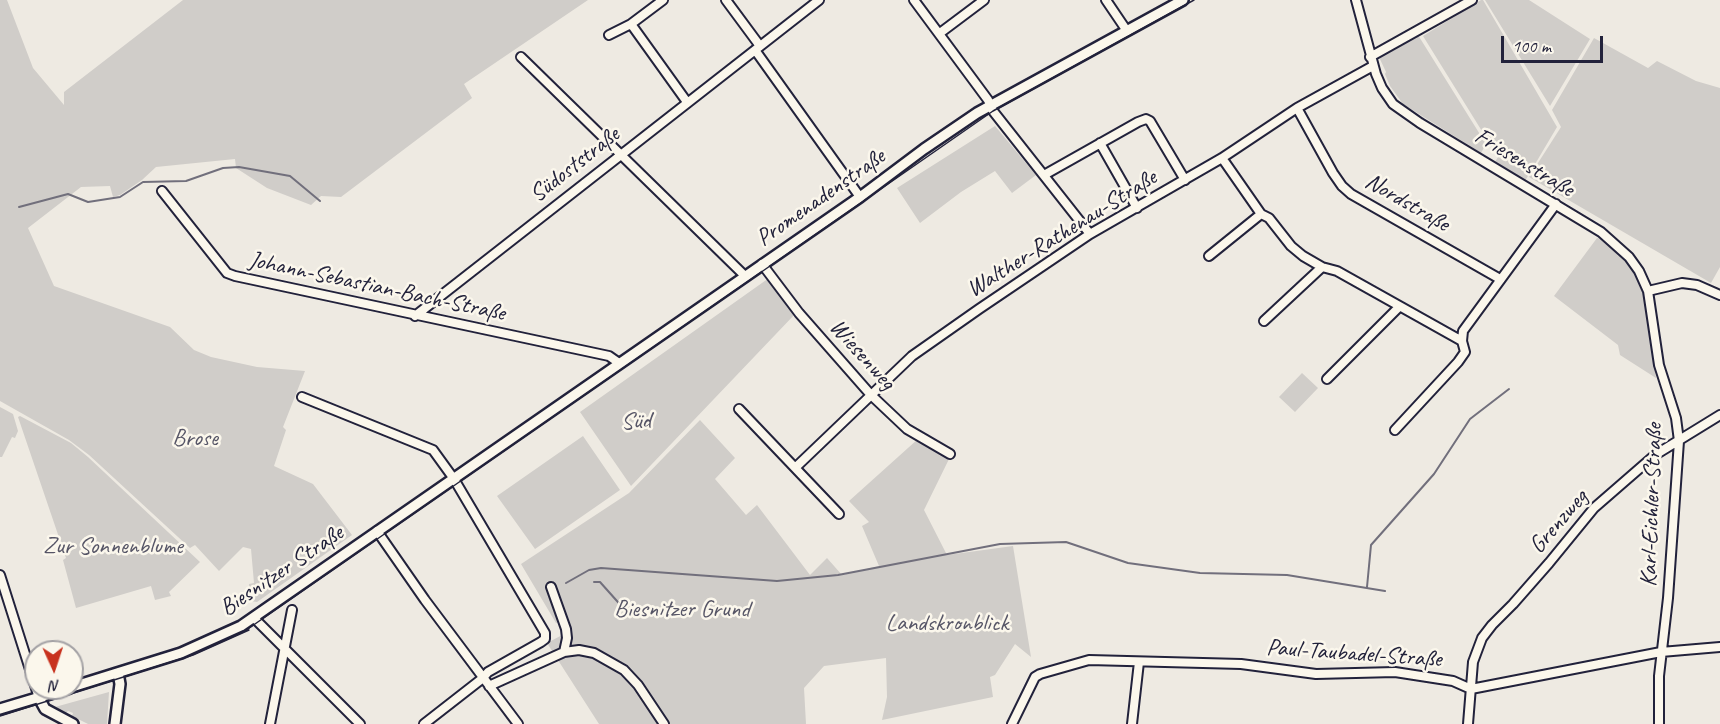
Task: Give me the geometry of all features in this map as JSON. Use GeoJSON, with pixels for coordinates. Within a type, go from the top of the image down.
{"type":"FeatureCollection","features":[{"type":"Feature","properties":{"kind":"main road","name":"Promenadenstraße"},"geometry":{"type":"LineString","coordinates":[[495,450],[990,104],[1183,0]]}},
{"type":"Feature","properties":{"kind":"main road","name":"Biesnitzer Straße"},"geometry":{"type":"LineString","coordinates":[[84,684],[200,646],[254,618],[495,450]]}},
{"type":"Feature","properties":{"kind":"main road"},"geometry":{"type":"LineString","coordinates":[[115,724],[120,684],[118,673]]}},
{"type":"Feature","properties":{"kind":"main road","name":"Biesnitzer Straße"},"geometry":{"type":"LineString","coordinates":[[0,709],[32,700]]}},
{"type":"Feature","properties":{"kind":"main road"},"geometry":{"type":"LineString","coordinates":[[40,700],[45,709],[73,724]]}},
{"type":"Feature","properties":{"kind":"street"},"geometry":{"type":"LineString","coordinates":[[609,35],[631,24],[663,0]]}},
{"type":"Feature","properties":{"kind":"street"},"geometry":{"type":"LineString","coordinates":[[726,0],[860,197]]}},
{"type":"Feature","properties":{"kind":"street","name":"Südoststraße"},"geometry":{"type":"LineString","coordinates":[[415,316],[819,0]]}},
{"type":"Feature","properties":{"kind":"street"},"geometry":{"type":"LineString","coordinates":[[914,0],[940,33],[993,111],[1090,234]]}},
{"type":"Feature","properties":{"kind":"street"},"geometry":{"type":"LineString","coordinates":[[940,33],[984,0]]}},
{"type":"Feature","properties":{"kind":"street"},"geometry":{"type":"LineString","coordinates":[[1107,0],[1127,31]]}},
{"type":"Feature","properties":{"kind":"street","name":"Friesenstraße"},"geometry":{"type":"LineString","coordinates":[[1356,0],[1372,61],[1387,96],[1405,113],[1556,204],[1614,242],[1639,271],[1648,291]]}},
{"type":"Feature","properties":{"kind":"street","name":"Walther-Rathenau-Straße"},"geometry":{"type":"LineString","coordinates":[[796,467],[912,356],[1090,234],[1222,158],[1251,137],[1472,0]]}},
{"type":"Feature","properties":{"kind":"street"},"geometry":{"type":"LineString","coordinates":[[631,24],[687,102]]}},
{"type":"Feature","properties":{"kind":"street"},"geometry":{"type":"LineString","coordinates":[[521,57],[745,276]]}},
{"type":"Feature","properties":{"kind":"street","name":"Nordstraße"},"geometry":{"type":"LineString","coordinates":[[1297,108],[1333,173],[1351,194],[1500,279]]}},
{"type":"Feature","properties":{"kind":"street"},"geometry":{"type":"LineString","coordinates":[[1044,176],[1146,119],[1150,121],[1185,180]]}},
{"type":"Feature","properties":{"kind":"street"},"geometry":{"type":"LineString","coordinates":[[1100,143],[1137,208]]}},
{"type":"Feature","properties":{"kind":"street"},"geometry":{"type":"LineString","coordinates":[[1222,158],[1261,214],[1269,218],[1294,250],[1322,267],[1337,271],[1462,341]]}},
{"type":"Feature","properties":{"kind":"street","name":"Johann-Sebastian-Bach-Straße"},"geometry":{"type":"LineString","coordinates":[[162,190],[227,273],[415,316],[609,356],[619,363]]}},
{"type":"Feature","properties":{"kind":"street"},"geometry":{"type":"LineString","coordinates":[[1395,430],[1458,362],[1465,352],[1462,331],[1556,204]]}},
{"type":"Feature","properties":{"kind":"street"},"geometry":{"type":"LineString","coordinates":[[1209,256],[1261,214]]}},
{"type":"Feature","properties":{"kind":"street","name":"Wiesenweg"},"geometry":{"type":"LineString","coordinates":[[762,264],[798,313],[871,395],[907,429],[950,454]]}},
{"type":"Feature","properties":{"kind":"street"},"geometry":{"type":"LineString","coordinates":[[1264,321],[1322,267]]}},
{"type":"Feature","properties":{"kind":"street"},"geometry":{"type":"LineString","coordinates":[[1648,291],[1682,283],[1697,285],[1720,295]]}},
{"type":"Feature","properties":{"kind":"street","name":"Karl-Eichler-Straße"},"geometry":{"type":"LineString","coordinates":[[1648,291],[1659,365],[1676,418],[1679,441],[1668,598],[1661,652],[1659,724]]}},
{"type":"Feature","properties":{"kind":"street"},"geometry":{"type":"LineString","coordinates":[[1327,379],[1399,307]]}},
{"type":"Feature","properties":{"kind":"street"},"geometry":{"type":"LineString","coordinates":[[302,397],[433,450],[454,479],[546,636],[541,642],[488,672],[424,724]]}},
{"type":"Feature","properties":{"kind":"street"},"geometry":{"type":"LineString","coordinates":[[739,409],[839,514]]}},
{"type":"Feature","properties":{"kind":"street","name":"Grenzweg"},"geometry":{"type":"LineString","coordinates":[[1468,724],[1473,662],[1482,638],[1535,580],[1594,508],[1655,455],[1720,415]]}},
{"type":"Feature","properties":{"kind":"street"},"geometry":{"type":"LineString","coordinates":[[377,531],[425,600],[518,724]]}},
{"type":"Feature","properties":{"kind":"street"},"geometry":{"type":"LineString","coordinates":[[0,575],[24,651]]}},
{"type":"Feature","properties":{"kind":"street"},"geometry":{"type":"LineString","coordinates":[[551,587],[566,629],[564,652]]}},
{"type":"Feature","properties":{"kind":"street"},"geometry":{"type":"LineString","coordinates":[[270,724],[292,610]]}},
{"type":"Feature","properties":{"kind":"street"},"geometry":{"type":"LineString","coordinates":[[254,618],[360,724]]}},
{"type":"Feature","properties":{"kind":"street","name":"Paul-Taubadel-Straße"},"geometry":{"type":"LineString","coordinates":[[1012,724],[1029,687],[1040,674],[1089,660],[1241,664],[1316,674],[1395,672],[1453,681],[1471,689],[1661,652],[1720,647]]}},
{"type":"Feature","properties":{"kind":"street"},"geometry":{"type":"LineString","coordinates":[[489,686],[564,652],[579,650],[594,653],[624,670],[638,685],[664,724]]}},
{"type":"Feature","properties":{"kind":"street"},"geometry":{"type":"LineString","coordinates":[[1132,724],[1138,662]]}},
{"type":"Feature","properties":{"kind":"green space","name":"Brose"},"geometry":{"type":"Polygon","coordinates":[[[0,0],[7,0],[33,68],[64,105],[64,92],[183,0],[588,0],[464,84],[472,98],[341,197],[321,196],[311,205],[267,188],[236,168],[235,159],[156,167],[142,180],[120,195],[113,197],[110,186],[81,187],[28,228],[54,286],[170,327],[194,350],[211,357],[257,367],[305,371],[283,427],[286,430],[274,466],[313,484],[352,535],[257,602],[250,601],[249,584],[254,583],[251,549],[243,547],[219,571],[195,545],[190,548],[89,455],[69,440],[0,401],[0,0]]]}},
{"type":"Feature","properties":{"kind":"green space"},"geometry":{"type":"Polygon","coordinates":[[[1481,0],[1557,127],[1525,181],[1495,162],[1498,157],[1423,36],[1481,0]]]}},
{"type":"Feature","properties":{"kind":"green space"},"geometry":{"type":"Polygon","coordinates":[[[1485,0],[1529,0],[1590,39],[1550,106],[1485,0]]]}},
{"type":"Feature","properties":{"kind":"green space"},"geometry":{"type":"Polygon","coordinates":[[[1418,35],[1486,144],[1481,153],[1403,104],[1390,86],[1379,57],[1418,35]]]}},
{"type":"Feature","properties":{"kind":"green space"},"geometry":{"type":"Polygon","coordinates":[[[1594,38],[1648,68],[1657,61],[1696,81],[1720,88],[1720,267],[1711,283],[1529,177],[1561,127],[1552,110],[1594,38]]]}},
{"type":"Feature","properties":{"kind":"green space"},"geometry":{"type":"Polygon","coordinates":[[[995,126],[1036,175],[1012,193],[995,171],[961,192],[920,223],[897,188],[995,126]]]}},
{"type":"Feature","properties":{"kind":"green space"},"geometry":{"type":"Polygon","coordinates":[[[1597,238],[1604,240],[1619,251],[1630,262],[1638,278],[1646,298],[1656,378],[1620,355],[1618,345],[1554,296],[1597,238]]]}},
{"type":"Feature","properties":{"kind":"green space","name":"Süd"},"geometry":{"type":"Polygon","coordinates":[[[769,278],[796,313],[631,486],[580,412],[769,278]]]}},
{"type":"Feature","properties":{"kind":"green space"},"geometry":{"type":"Polygon","coordinates":[[[1302,373],[1318,388],[1295,412],[1279,397],[1302,373]]]}},
{"type":"Feature","properties":{"kind":"green space"},"geometry":{"type":"Polygon","coordinates":[[[0,407],[13,414],[18,431],[15,438],[12,437],[2,457],[0,457],[0,407]]]}},
{"type":"Feature","properties":{"kind":"green space","name":"Zur Sonnenblume"},"geometry":{"type":"Polygon","coordinates":[[[18,417],[71,443],[200,562],[169,592],[171,596],[155,600],[151,586],[76,608],[63,560],[66,558],[18,417]]]}},
{"type":"Feature","properties":{"kind":"green space","name":"Biesnitzer Grund"},"geometry":{"type":"Polygon","coordinates":[[[700,420],[735,458],[715,479],[746,515],[757,505],[810,575],[827,558],[842,575],[879,566],[862,526],[869,522],[849,501],[918,439],[950,457],[924,510],[947,555],[1013,546],[1031,657],[1015,644],[995,675],[990,677],[993,697],[882,720],[887,697],[886,658],[824,666],[804,688],[806,724],[599,724],[547,643],[568,632],[564,621],[556,623],[521,564],[629,493],[700,420]]]}},
{"type":"Feature","properties":{"kind":"green space"},"geometry":{"type":"Polygon","coordinates":[[[583,436],[620,490],[535,549],[497,496],[583,436]]]}},
{"type":"Feature","properties":{"kind":"green space"},"geometry":{"type":"Polygon","coordinates":[[[109,692],[107,724],[88,724],[72,716],[73,713],[68,711],[66,713],[55,707],[109,692]]]}},
{"type":"Feature","properties":{"kind":"waterway"},"geometry":{"type":"LineString","coordinates":[[19,207],[68,194],[88,202],[120,197],[143,182],[186,181],[223,168],[239,167],[290,176],[320,201]]}},
{"type":"Feature","properties":{"kind":"waterway"},"geometry":{"type":"LineString","coordinates":[[1367,587],[1371,545],[1434,474],[1470,419],[1509,389]]}},
{"type":"Feature","properties":{"kind":"waterway"},"geometry":{"type":"LineString","coordinates":[[566,583],[589,570],[601,568],[777,581],[838,575],[1000,544],[1066,542],[1128,563],[1200,573],[1287,575],[1385,591]]}},
{"type":"Feature","properties":{"kind":"waterway"},"geometry":{"type":"LineString","coordinates":[[594,582],[600,582],[625,610]]}},
{"type":"Feature","properties":{"kind":"tram line"},"geometry":{"type":"LineString","coordinates":[[242,633],[993,111],[1194,0]]}},
{"type":"Feature","properties":{"kind":"tram line"},"geometry":{"type":"LineString","coordinates":[[0,716],[193,655],[249,630]]}},
{"type":"Feature","properties":{"kind":"park label","name":"Landskronblick"},"geometry":{"type":"Point","coordinates":[947,624]}}]}
